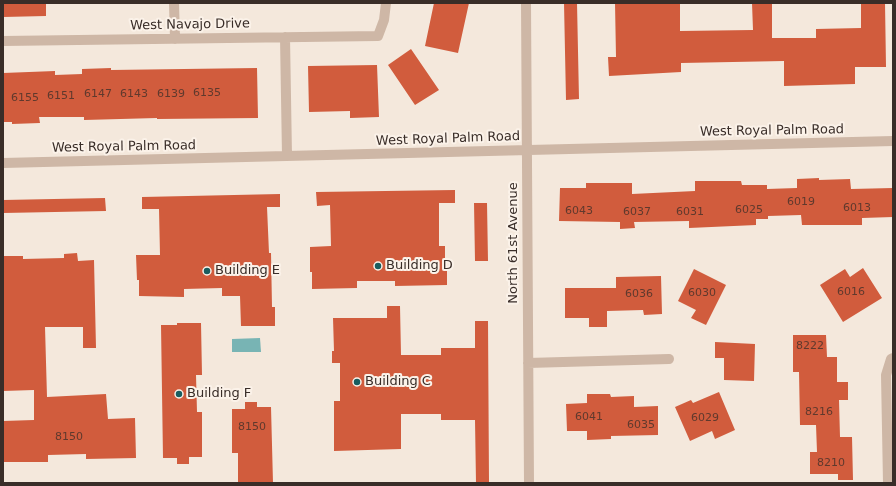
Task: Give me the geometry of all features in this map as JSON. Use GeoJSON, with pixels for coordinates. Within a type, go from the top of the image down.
{"type":"FeatureCollection","features":[{"type":"Feature","properties":{"kind":"street"},"geometry":{"type":"LineString","coordinates":[[174,3],[175,39]]}},
{"type":"Feature","properties":{"kind":"street","name":"West Navajo Drive"},"geometry":{"type":"LineString","coordinates":[[3,41],[378,36],[384,20],[386,3]]}},
{"type":"Feature","properties":{"kind":"street","name":"North 61st Avenue"},"geometry":{"type":"LineString","coordinates":[[526,3],[529,483]]}},
{"type":"Feature","properties":{"kind":"street"},"geometry":{"type":"LineString","coordinates":[[285,37],[287,156]]}},
{"type":"Feature","properties":{"kind":"street","name":"West Royal Palm Road"},"geometry":{"type":"LineString","coordinates":[[3,163],[893,141]]}},
{"type":"Feature","properties":{"kind":"street"},"geometry":{"type":"LineString","coordinates":[[888,483],[886,375],[892,358]]}},
{"type":"Feature","properties":{"kind":"street"},"geometry":{"type":"LineString","coordinates":[[528,363],[669,359]]}},
{"type":"Feature","properties":{"kind":"water"},"geometry":{"type":"Polygon","coordinates":[[[260,338],[261,352],[232,352],[232,339],[260,338]]]}},
{"type":"Feature","properties":{"kind":"building"},"geometry":{"type":"Polygon","coordinates":[[[3,3],[46,3],[46,16],[3,17],[3,3]]]}},
{"type":"Feature","properties":{"kind":"building"},"geometry":{"type":"Polygon","coordinates":[[[434,3],[469,3],[458,53],[425,46],[434,3]]]}},
{"type":"Feature","properties":{"kind":"building"},"geometry":{"type":"Polygon","coordinates":[[[564,3],[577,3],[579,99],[566,100],[564,3]]]}},
{"type":"Feature","properties":{"kind":"building"},"geometry":{"type":"Polygon","coordinates":[[[615,3],[680,3],[680,31],[753,30],[752,3],[772,3],[772,38],[816,38],[816,29],[861,28],[861,3],[885,3],[886,67],[855,67],[855,84],[784,86],[784,61],[681,63],[681,72],[609,76],[608,57],[616,57],[615,3]]]}},
{"type":"Feature","properties":{"kind":"building"},"geometry":{"type":"Polygon","coordinates":[[[411,49],[439,90],[415,105],[388,65],[411,49]]]}},
{"type":"Feature","properties":{"kind":"building"},"geometry":{"type":"Polygon","coordinates":[[[377,65],[379,117],[350,118],[350,111],[309,112],[308,66],[377,65]]]}},
{"type":"Feature","properties":{"kind":"building"},"geometry":{"type":"Polygon","coordinates":[[[111,68],[111,70],[257,68],[258,118],[84,120],[84,117],[39,117],[40,123],[12,124],[12,122],[3,122],[3,73],[55,71],[55,75],[82,74],[82,69],[111,68]]]}},
{"type":"Feature","properties":{"kind":"building"},"geometry":{"type":"Polygon","coordinates":[[[819,178],[819,180],[850,179],[851,189],[893,188],[893,217],[862,218],[862,225],[802,225],[801,215],[768,216],[768,219],[756,219],[756,225],[689,228],[689,221],[634,222],[635,228],[620,229],[620,222],[559,221],[560,188],[586,188],[586,183],[632,183],[632,194],[695,191],[695,181],[741,181],[742,185],[767,185],[767,189],[797,188],[797,179],[819,178]]]}},
{"type":"Feature","properties":{"kind":"building"},"geometry":{"type":"Polygon","coordinates":[[[455,190],[455,203],[439,203],[439,246],[445,246],[445,260],[447,260],[447,285],[395,286],[395,281],[357,281],[357,288],[312,289],[310,247],[331,246],[330,205],[317,206],[316,192],[455,190]]]}},
{"type":"Feature","properties":{"kind":"building"},"geometry":{"type":"Polygon","coordinates":[[[280,194],[280,207],[267,207],[269,253],[271,253],[272,307],[275,307],[275,326],[241,326],[240,296],[222,296],[222,288],[184,289],[184,297],[139,296],[136,255],[160,255],[159,209],[142,209],[142,197],[280,194]]]}},
{"type":"Feature","properties":{"kind":"building"},"geometry":{"type":"Polygon","coordinates":[[[105,198],[106,211],[3,213],[3,200],[105,198]]]}},
{"type":"Feature","properties":{"kind":"building"},"geometry":{"type":"Polygon","coordinates":[[[474,203],[487,203],[488,261],[475,261],[474,203]]]}},
{"type":"Feature","properties":{"kind":"building"},"geometry":{"type":"Polygon","coordinates":[[[77,253],[78,261],[94,260],[96,348],[83,348],[83,327],[45,327],[47,397],[106,394],[108,419],[135,418],[136,458],[86,459],[86,454],[48,455],[48,462],[3,462],[3,421],[34,420],[34,390],[3,391],[3,256],[23,256],[23,259],[64,258],[64,254],[77,253]]]}},
{"type":"Feature","properties":{"kind":"building"},"geometry":{"type":"Polygon","coordinates":[[[863,268],[882,298],[843,322],[820,285],[845,269],[850,277],[863,268]]]}},
{"type":"Feature","properties":{"kind":"building"},"geometry":{"type":"Polygon","coordinates":[[[694,269],[726,285],[706,325],[691,318],[696,310],[678,301],[694,269]]]}},
{"type":"Feature","properties":{"kind":"building"},"geometry":{"type":"Polygon","coordinates":[[[661,276],[662,314],[644,315],[643,310],[607,311],[607,327],[589,327],[589,318],[565,318],[565,288],[616,288],[616,277],[661,276]]]}},
{"type":"Feature","properties":{"kind":"building"},"geometry":{"type":"Polygon","coordinates":[[[387,306],[400,306],[401,355],[441,355],[441,348],[475,348],[475,321],[488,321],[489,483],[476,483],[475,420],[441,420],[441,414],[401,414],[401,449],[334,451],[334,401],[340,401],[340,363],[332,363],[332,351],[334,351],[333,318],[387,318],[387,306]]]}},
{"type":"Feature","properties":{"kind":"building","name":"Building F"},"geometry":{"type":"Polygon","coordinates":[[[177,323],[201,323],[202,375],[196,375],[197,412],[202,412],[202,457],[189,457],[189,464],[177,464],[177,458],[163,458],[161,325],[177,325],[177,323]]]}},
{"type":"Feature","properties":{"kind":"building"},"geometry":{"type":"Polygon","coordinates":[[[793,335],[826,335],[827,357],[837,357],[837,382],[848,382],[848,400],[839,400],[840,437],[852,437],[853,480],[838,480],[838,474],[810,474],[810,452],[817,452],[816,425],[800,425],[799,372],[793,372],[793,335]]]}},
{"type":"Feature","properties":{"kind":"building"},"geometry":{"type":"Polygon","coordinates":[[[715,342],[755,344],[754,381],[724,380],[724,358],[715,358],[715,342]]]}},
{"type":"Feature","properties":{"kind":"building"},"geometry":{"type":"Polygon","coordinates":[[[719,392],[735,430],[715,439],[712,431],[690,441],[675,407],[691,400],[693,403],[719,392]]]}},
{"type":"Feature","properties":{"kind":"building"},"geometry":{"type":"Polygon","coordinates":[[[587,394],[610,394],[611,397],[634,396],[634,407],[658,406],[658,435],[611,436],[611,439],[587,440],[587,431],[567,431],[566,404],[587,403],[587,394]]]}},
{"type":"Feature","properties":{"kind":"building"},"geometry":{"type":"Polygon","coordinates":[[[245,402],[257,402],[257,407],[271,407],[273,483],[238,483],[238,453],[232,453],[232,409],[245,409],[245,402]]]}},
{"type":"Feature","properties":{"kind":"place","name":"Building D"},"geometry":{"type":"Point","coordinates":[378,266]}},
{"type":"Feature","properties":{"kind":"place","name":"Building E"},"geometry":{"type":"Point","coordinates":[207,271]}},
{"type":"Feature","properties":{"kind":"place","name":"Building C"},"geometry":{"type":"Point","coordinates":[357,382]}},
{"type":"Feature","properties":{"kind":"place","name":"Building F"},"geometry":{"type":"Point","coordinates":[179,394]}}]}
